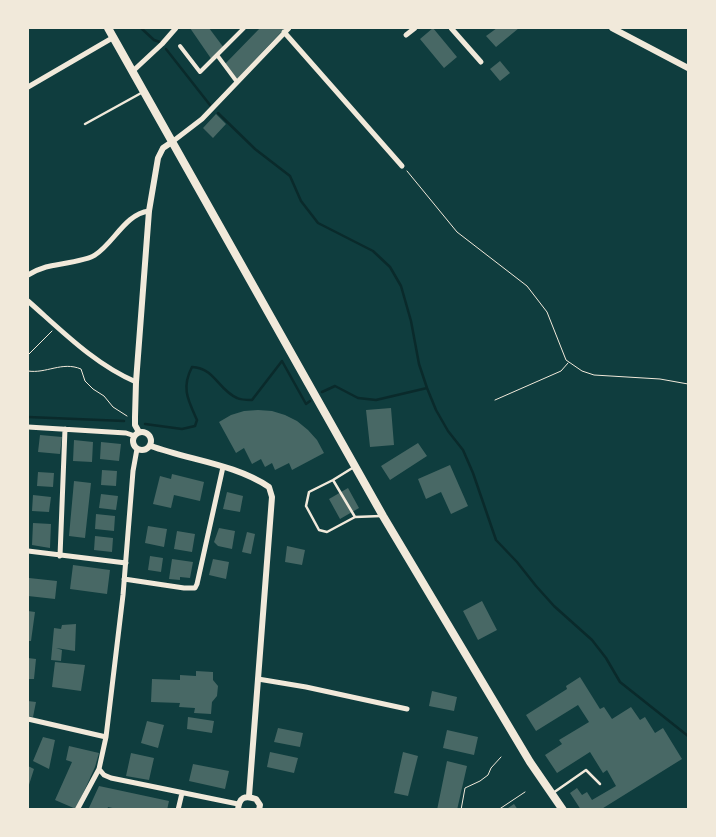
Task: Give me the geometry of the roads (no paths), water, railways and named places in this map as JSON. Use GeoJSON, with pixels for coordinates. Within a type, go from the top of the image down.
{"type":"FeatureCollection","features":[{"type":"Feature","properties":{"kind":"main road"},"geometry":{"type":"LineString","coordinates":[[108,28],[383,516],[530,762],[563,810]]}},
{"type":"Feature","properties":{"kind":"street"},"geometry":{"type":"LineString","coordinates":[[132,71],[162,44],[176,28]]}},
{"type":"Feature","properties":{"kind":"street"},"geometry":{"type":"LineString","coordinates":[[180,46],[200,72],[244,28]]}},
{"type":"Feature","properties":{"kind":"street"},"geometry":{"type":"LineString","coordinates":[[406,35],[415,28]]}},
{"type":"Feature","properties":{"kind":"street"},"geometry":{"type":"LineString","coordinates":[[451,28],[481,62]]}},
{"type":"Feature","properties":{"kind":"street"},"geometry":{"type":"LineString","coordinates":[[612,28],[688,68]]}},
{"type":"Feature","properties":{"kind":"street"},"geometry":{"type":"LineString","coordinates":[[76,809],[99,769],[106,737],[126,563],[133,471],[137,449],[133,443],[137,434],[135,417],[136,382],[149,211],[158,158],[163,148],[197,123],[287,30],[402,166]]}},
{"type":"Feature","properties":{"kind":"street"},"geometry":{"type":"LineString","coordinates":[[28,86],[114,37]]}},
{"type":"Feature","properties":{"kind":"street"},"geometry":{"type":"LineString","coordinates":[[217,55],[238,82]]}},
{"type":"Feature","properties":{"kind":"street"},"geometry":{"type":"LineString","coordinates":[[28,275],[43,267],[95,256],[136,216],[141,212],[149,211]]}},
{"type":"Feature","properties":{"kind":"street"},"geometry":{"type":"LineString","coordinates":[[28,301],[57,327],[110,369],[136,382]]}},
{"type":"Feature","properties":{"kind":"street"},"geometry":{"type":"LineString","coordinates":[[28,427],[137,434],[143,432],[150,435],[151,446]]}},
{"type":"Feature","properties":{"kind":"street"},"geometry":{"type":"LineString","coordinates":[[60,556],[65,429]]}},
{"type":"Feature","properties":{"kind":"street"},"geometry":{"type":"LineString","coordinates":[[137,449],[144,450],[151,446],[223,467],[269,487],[272,497],[249,796]]}},
{"type":"Feature","properties":{"kind":"street"},"geometry":{"type":"LineString","coordinates":[[124,579],[195,588],[223,467]]}},
{"type":"Feature","properties":{"kind":"street"},"geometry":{"type":"LineString","coordinates":[[28,551],[126,563]]}},
{"type":"Feature","properties":{"kind":"street"},"geometry":{"type":"LineString","coordinates":[[258,679],[407,709]]}},
{"type":"Feature","properties":{"kind":"street"},"geometry":{"type":"LineString","coordinates":[[28,719],[106,737]]}},
{"type":"Feature","properties":{"kind":"street"},"geometry":{"type":"LineString","coordinates":[[99,769],[104,776],[111,778],[238,807],[242,798],[249,796],[256,799],[260,806],[259,810]]}},
{"type":"Feature","properties":{"kind":"street"},"geometry":{"type":"LineString","coordinates":[[178,810],[182,793]]}},
{"type":"Feature","properties":{"kind":"lane"},"geometry":{"type":"LineString","coordinates":[[85,124],[144,91]]}},
{"type":"Feature","properties":{"kind":"lane"},"geometry":{"type":"LineString","coordinates":[[355,466],[309,492],[306,506],[319,530],[327,532],[355,517],[383,516]]}},
{"type":"Feature","properties":{"kind":"lane"},"geometry":{"type":"LineString","coordinates":[[333,480],[355,517]]}},
{"type":"Feature","properties":{"kind":"lane"},"geometry":{"type":"LineString","coordinates":[[552,793],[586,770],[600,784]]}},
{"type":"Feature","properties":{"kind":"waterway"},"geometry":{"type":"LineString","coordinates":[[141,28],[154,40],[160,42]]}},
{"type":"Feature","properties":{"kind":"waterway"},"geometry":{"type":"LineString","coordinates":[[166,49],[210,105]]}},
{"type":"Feature","properties":{"kind":"waterway"},"geometry":{"type":"LineString","coordinates":[[218,113],[255,149],[290,176],[301,201],[318,223],[373,251],[390,267],[401,286],[411,321],[419,364],[427,388],[436,410],[448,431],[463,450],[496,540],[554,606],[592,640],[606,658],[620,682],[688,736]]}},
{"type":"Feature","properties":{"kind":"waterway"},"geometry":{"type":"LineString","coordinates":[[145,424],[182,429],[195,426],[197,420],[186,388],[192,367],[206,371],[225,390],[237,398],[252,400],[282,361],[306,404],[310,401]]}},
{"type":"Feature","properties":{"kind":"waterway"},"geometry":{"type":"LineString","coordinates":[[322,392],[335,386],[358,398],[376,400],[427,388]]}},
{"type":"Feature","properties":{"kind":"waterway"},"geometry":{"type":"LineString","coordinates":[[28,417],[124,421]]}}]}
